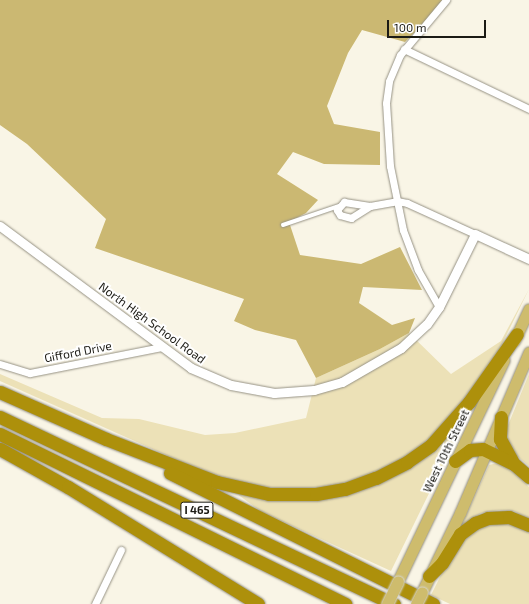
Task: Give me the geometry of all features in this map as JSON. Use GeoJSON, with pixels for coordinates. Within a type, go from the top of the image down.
{"type":"FeatureCollection","features":[{"type":"Feature","properties":{"kind":"highway"},"geometry":{"type":"LineString","coordinates":[[0,392],[106,439],[188,471],[250,491],[300,495],[345,489],[391,471],[431,445],[469,402],[517,334]]}},
{"type":"Feature","properties":{"kind":"highway","name":"I 465"},"geometry":{"type":"LineString","coordinates":[[0,417],[394,604]]}},
{"type":"Feature","properties":{"kind":"highway"},"geometry":{"type":"LineString","coordinates":[[501,417],[501,443],[514,464]]}},
{"type":"Feature","properties":{"kind":"highway","name":"I 465"},"geometry":{"type":"LineString","coordinates":[[0,434],[345,604]]}},
{"type":"Feature","properties":{"kind":"highway"},"geometry":{"type":"LineString","coordinates":[[106,439],[433,604]]}},
{"type":"Feature","properties":{"kind":"highway"},"geometry":{"type":"LineString","coordinates":[[0,449],[68,488],[258,604]]}},
{"type":"Feature","properties":{"kind":"highway"},"geometry":{"type":"LineString","coordinates":[[455,461],[470,450],[487,450],[514,464],[529,477]]}},
{"type":"Feature","properties":{"kind":"highway"},"geometry":{"type":"LineString","coordinates":[[430,576],[442,563],[460,534],[475,523],[488,518],[509,517],[529,525]]}},
{"type":"Feature","properties":{"kind":"main road","name":"West 10th Street"},"geometry":{"type":"LineString","coordinates":[[387,604],[529,309]]}},
{"type":"Feature","properties":{"kind":"main road"},"geometry":{"type":"LineString","coordinates":[[416,604],[487,450],[529,352]]}},
{"type":"Feature","properties":{"kind":"street"},"geometry":{"type":"LineString","coordinates":[[439,307],[410,253],[396,201],[387,145],[386,103],[393,69],[404,48],[446,0]]}},
{"type":"Feature","properties":{"kind":"street"},"geometry":{"type":"LineString","coordinates":[[404,48],[529,109]]}},
{"type":"Feature","properties":{"kind":"street"},"geometry":{"type":"LineString","coordinates":[[370,206],[351,218],[340,215],[337,210],[344,202],[370,206],[396,201],[407,203],[529,259]]}},
{"type":"Feature","properties":{"kind":"street","name":"North High School Road"},"geometry":{"type":"LineString","coordinates":[[0,226],[191,368],[224,383],[263,392],[303,392],[342,382],[391,356],[414,338],[439,307],[475,234]]}},
{"type":"Feature","properties":{"kind":"street","name":"Gifford Drive"},"geometry":{"type":"LineString","coordinates":[[0,364],[30,373],[161,347]]}},
{"type":"Feature","properties":{"kind":"street"},"geometry":{"type":"LineString","coordinates":[[95,604],[121,550]]}},
{"type":"Feature","properties":{"kind":"lane"},"geometry":{"type":"LineString","coordinates":[[283,225],[339,206]]}},
{"type":"Feature","properties":{"kind":"shaded area"},"geometry":{"type":"Polygon","coordinates":[[[0,0],[447,0],[405,42],[362,30],[348,53],[327,106],[334,124],[380,132],[380,165],[324,164],[293,152],[277,174],[318,200],[306,213],[289,222],[300,255],[361,264],[400,247],[422,290],[363,287],[359,303],[392,325],[415,318],[409,333],[380,349],[316,378],[296,340],[255,330],[234,321],[244,299],[95,248],[106,219],[27,144],[0,125],[0,0]]]}},
{"type":"Feature","properties":{"kind":"shaded area"},"geometry":{"type":"Polygon","coordinates":[[[529,289],[391,571],[262,512],[211,475],[0,381],[0,374],[102,418],[139,419],[205,435],[235,433],[306,418],[316,378],[380,349],[409,333],[451,374],[501,341],[529,289]]]}},
{"type":"Feature","properties":{"kind":"shaded area"},"geometry":{"type":"Polygon","coordinates":[[[529,374],[529,466],[510,450],[504,435],[529,374]]]}},
{"type":"Feature","properties":{"kind":"shaded area"},"geometry":{"type":"Polygon","coordinates":[[[498,463],[511,469],[529,487],[529,520],[514,511],[499,510],[481,513],[461,527],[489,465],[498,463]]]}},
{"type":"Feature","properties":{"kind":"shaded area"},"geometry":{"type":"Polygon","coordinates":[[[504,523],[529,531],[529,604],[450,604],[431,595],[456,545],[484,525],[504,523]]]}}]}
